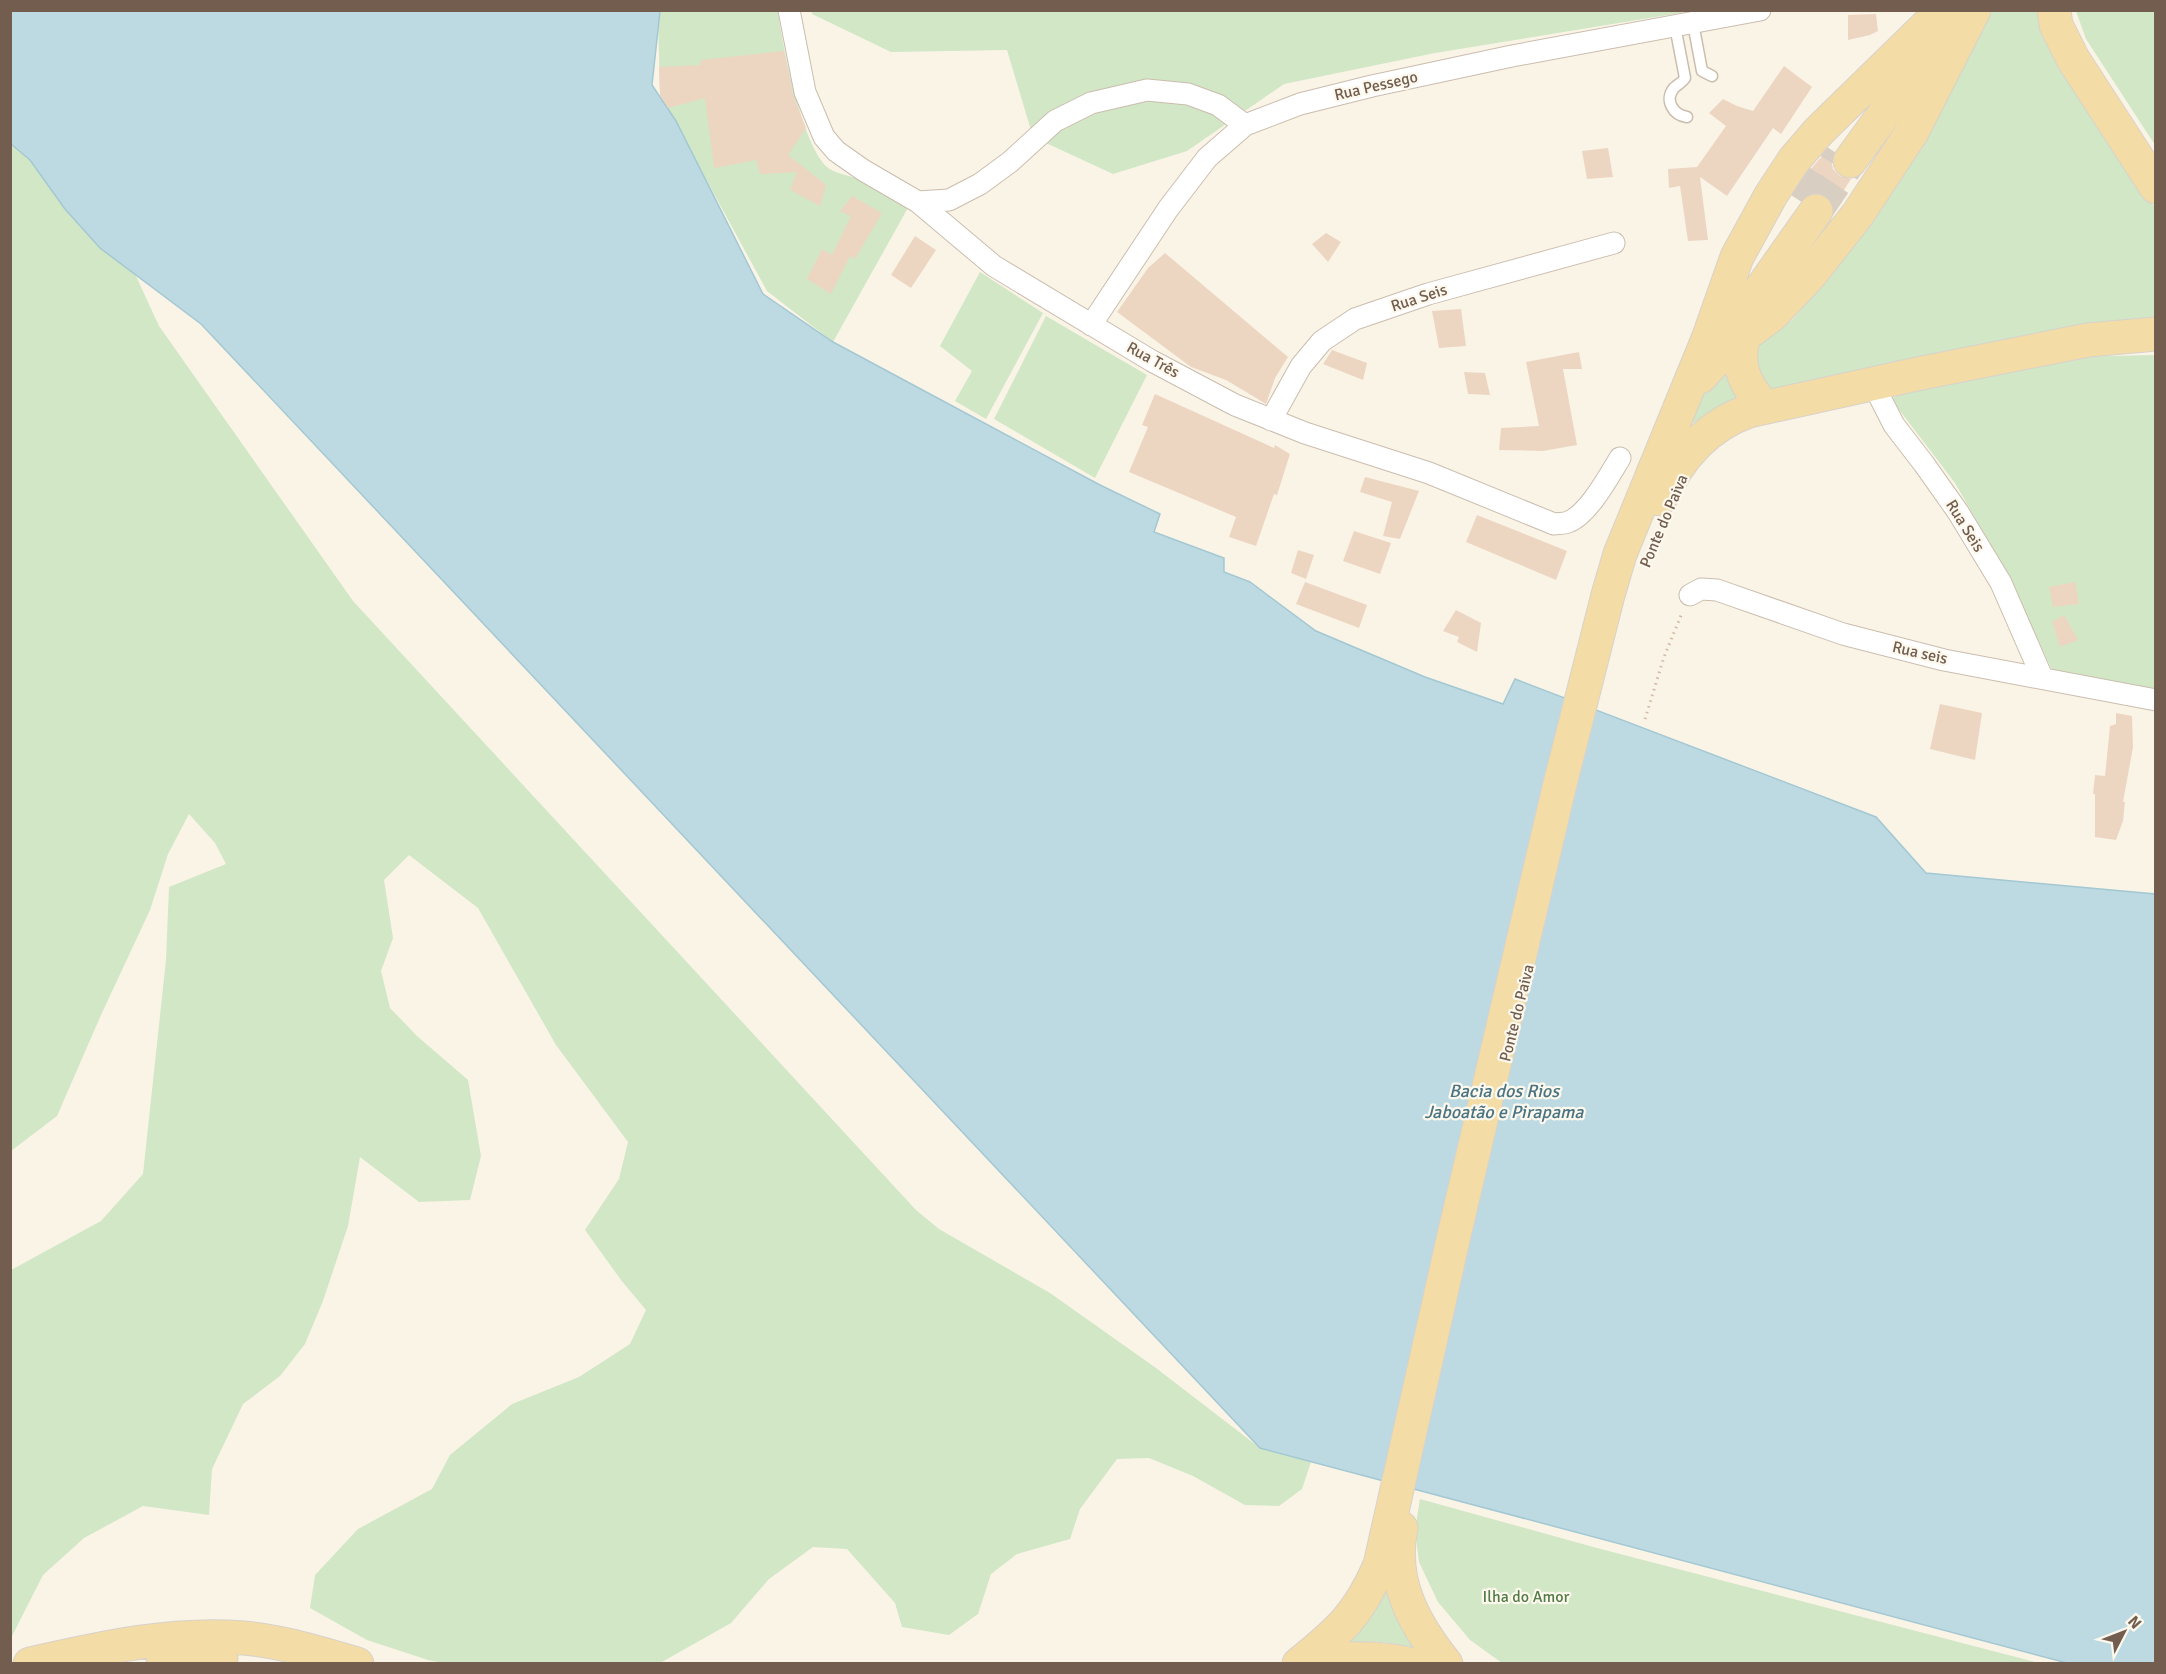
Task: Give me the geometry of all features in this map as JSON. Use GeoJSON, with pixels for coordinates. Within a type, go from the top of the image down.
{"type":"FeatureCollection","features":[{"type":"Feature","properties":{"kind":"main road"},"geometry":{"type":"LineString","coordinates":[[1726,342],[1772,315],[1810,275],[1858,214],[1912,132],[1972,10]]}},
{"type":"Feature","properties":{"kind":"main road"},"geometry":{"type":"LineString","coordinates":[[2055,10],[2056,25],[2073,59],[2156,187]]}},
{"type":"Feature","properties":{"kind":"main road"},"geometry":{"type":"LineString","coordinates":[[1726,342],[1737,257],[1771,195],[1794,160],[1819,131],[1947,13]]}},
{"type":"Feature","properties":{"kind":"main road"},"geometry":{"type":"LineString","coordinates":[[1838,153],[1947,13]]}},
{"type":"Feature","properties":{"kind":"main road"},"geometry":{"type":"LineString","coordinates":[[1594,668],[1620,554],[1688,390],[1760,293],[1804,203],[1726,342],[1688,390]]}},
{"type":"Feature","properties":{"kind":"main road"},"geometry":{"type":"LineString","coordinates":[[1594,668],[1640,544],[1674,473],[1702,437],[1731,417],[1764,407],[2088,340],[2156,334]]}},
{"type":"Feature","properties":{"kind":"main road"},"geometry":{"type":"LineString","coordinates":[[1726,342],[1740,351],[1741,370],[1764,407]]}},
{"type":"Feature","properties":{"kind":"main road","name":"Ponte do Paiva"},"geometry":{"type":"LineString","coordinates":[[1394,1532],[1465,1188],[1594,668]]}},
{"type":"Feature","properties":{"kind":"main road"},"geometry":{"type":"LineString","coordinates":[[1300,1664],[1329,1640],[1352,1616],[1372,1583],[1394,1532]]}},
{"type":"Feature","properties":{"kind":"main road"},"geometry":{"type":"LineString","coordinates":[[1394,1532],[1399,1553],[1402,1588],[1413,1617],[1446,1664]]}},
{"type":"Feature","properties":{"kind":"main road"},"geometry":{"type":"LineString","coordinates":[[30,1664],[116,1645],[210,1636],[248,1638],[357,1664]]}},
{"type":"Feature","properties":{"kind":"main road"},"geometry":{"type":"LineString","coordinates":[[1300,1664],[1348,1658],[1373,1658],[1409,1664]]}},
{"type":"Feature","properties":{"kind":"main road"},"geometry":{"type":"LineString","coordinates":[[163,1664],[207,1659],[243,1660],[263,1664]]}},
{"type":"Feature","properties":{"kind":"street","name":"Rua Três"},"geometry":{"type":"LineString","coordinates":[[789,10],[805,92],[824,137],[836,151],[863,170],[918,202],[994,266],[1091,325],[1224,399],[1271,420],[1429,473],[1554,524],[1568,522],[1577,516],[1603,486],[1620,458]]}},
{"type":"Feature","properties":{"kind":"street","name":"Rua Pessego"},"geometry":{"type":"LineString","coordinates":[[1091,325],[1174,200],[1207,158],[1245,125],[1300,104],[1372,86],[1512,56],[1760,10]]}},
{"type":"Feature","properties":{"kind":"street"},"geometry":{"type":"LineString","coordinates":[[918,202],[949,200],[980,184],[1010,162],[1056,121],[1091,103],[1147,90],[1188,94],[1218,105],[1245,125]]}},
{"type":"Feature","properties":{"kind":"street","name":"Rua Seis"},"geometry":{"type":"LineString","coordinates":[[1271,420],[1308,357],[1322,341],[1355,319],[1428,294],[1614,243]]}},
{"type":"Feature","properties":{"kind":"street","name":"Rua Seis"},"geometry":{"type":"LineString","coordinates":[[1873,384],[1894,425],[1958,512],[2001,583],[2042,677]]}},
{"type":"Feature","properties":{"kind":"street","name":"Rua seis"},"geometry":{"type":"LineString","coordinates":[[1690,595],[1701,589],[1717,590],[1843,634],[1944,660],[2156,700]]}},
{"type":"Feature","properties":{"kind":"lane"},"geometry":{"type":"LineString","coordinates":[[1684,24],[1702,71],[1712,76]]}},
{"type":"Feature","properties":{"kind":"lane"},"geometry":{"type":"LineString","coordinates":[[1684,24],[1685,78],[1675,87],[1670,96],[1670,103],[1680,116],[1687,117]]}},
{"type":"Feature","properties":{"kind":"path"},"geometry":{"type":"LineString","coordinates":[[1645,719],[1664,657],[1690,595]]}},
{"type":"Feature","properties":{"kind":"green space"},"geometry":{"type":"Polygon","coordinates":[[[812,10],[1692,11],[1435,53],[1284,84],[1187,151],[1113,174],[1033,137],[1007,50],[891,52],[812,14],[812,10]]]}},
{"type":"Feature","properties":{"kind":"green space"},"geometry":{"type":"Polygon","coordinates":[[[660,11],[778,11],[795,93],[809,138],[818,155],[831,170],[879,186],[909,206],[833,342],[767,291],[660,95],[658,17],[660,11]]]}},
{"type":"Feature","properties":{"kind":"green space"},"geometry":{"type":"Polygon","coordinates":[[[1990,11],[2042,11],[2131,169],[2155,207],[2155,321],[1772,393],[1748,352],[1792,320],[1828,278],[1990,11]]]}},
{"type":"Feature","properties":{"kind":"green space"},"geometry":{"type":"Polygon","coordinates":[[[2076,11],[2155,11],[2155,145],[2086,39],[2076,11]]]}},
{"type":"Feature","properties":{"kind":"green space"},"geometry":{"type":"Polygon","coordinates":[[[11,144],[30,160],[65,209],[124,250],[159,326],[353,601],[916,1210],[939,1229],[1050,1293],[1156,1368],[1260,1448],[1311,1462],[1302,1489],[1279,1506],[1245,1505],[1193,1476],[1149,1458],[1117,1459],[1080,1509],[1070,1539],[1017,1554],[991,1574],[978,1614],[949,1635],[902,1627],[895,1603],[847,1549],[813,1547],[769,1579],[731,1623],[660,1663],[448,1664],[428,1660],[367,1640],[310,1608],[315,1575],[358,1529],[432,1489],[450,1455],[512,1404],[579,1377],[630,1344],[646,1310],[585,1230],[619,1179],[628,1142],[556,1045],[478,908],[409,855],[384,880],[393,938],[381,971],[390,1008],[417,1036],[468,1080],[481,1156],[470,1200],[419,1202],[360,1157],[348,1226],[323,1301],[305,1344],[280,1376],[243,1404],[212,1469],[209,1515],[143,1506],[84,1538],[43,1575],[11,1638],[11,1270],[101,1221],[143,1174],[166,960],[169,887],[226,864],[215,843],[189,814],[168,854],[150,910],[57,1116],[11,1151],[11,144]]]}},
{"type":"Feature","properties":{"kind":"green space"},"geometry":{"type":"Polygon","coordinates":[[[980,272],[1043,313],[986,419],[955,401],[972,371],[940,346],[980,272]]]}},
{"type":"Feature","properties":{"kind":"green space"},"geometry":{"type":"Polygon","coordinates":[[[1046,316],[1147,375],[1095,478],[994,419],[1046,316]]]}},
{"type":"Feature","properties":{"kind":"green space"},"geometry":{"type":"Polygon","coordinates":[[[2155,355],[2155,691],[2052,670],[2010,579],[1955,483],[1891,399],[1918,384],[2064,357],[2155,355]]]}},
{"type":"Feature","properties":{"kind":"green space"},"geometry":{"type":"Polygon","coordinates":[[[1715,366],[1760,389],[1727,403],[1691,424],[1686,398],[1715,366]]]}},
{"type":"Feature","properties":{"kind":"green space","name":"Ilha do Amor"},"geometry":{"type":"Polygon","coordinates":[[[1420,1499],[1597,1548],[2039,1663],[1502,1663],[1470,1640],[1438,1602],[1419,1562],[1415,1530],[1420,1499]]]}},
{"type":"Feature","properties":{"kind":"green space"},"geometry":{"type":"Polygon","coordinates":[[[1376,1558],[1440,1659],[1390,1643],[1366,1642],[1337,1645],[1376,1558]]]}},
{"type":"Feature","properties":{"kind":"water","name":"Bacia dos Rios Jaboatão e Pirapama"},"geometry":{"type":"Polygon","coordinates":[[[10,11],[660,11],[652,85],[676,121],[763,294],[833,342],[1100,485],[1160,514],[1154,532],[1224,558],[1224,572],[1250,582],[1316,631],[1425,677],[1503,704],[1515,679],[1876,817],[1926,873],[2155,894],[2155,1663],[2067,1663],[1260,1448],[201,324],[100,248],[65,209],[30,160],[11,144],[10,11]]]}},
{"type":"Feature","properties":{"kind":"building"},"geometry":{"type":"Polygon","coordinates":[[[1876,14],[1878,31],[1848,40],[1848,15],[1876,14]]]}},
{"type":"Feature","properties":{"kind":"building"},"geometry":{"type":"Polygon","coordinates":[[[784,51],[793,95],[806,128],[788,155],[826,185],[820,206],[790,190],[797,172],[760,174],[756,160],[714,168],[705,98],[668,108],[660,95],[659,67],[701,65],[700,60],[784,51]]]}},
{"type":"Feature","properties":{"kind":"building"},"geometry":{"type":"Polygon","coordinates":[[[1784,66],[1812,87],[1781,134],[1773,128],[1727,196],[1700,177],[1708,240],[1688,241],[1680,186],[1669,188],[1668,169],[1697,167],[1726,126],[1709,113],[1723,99],[1753,111],[1784,66]]]}},
{"type":"Feature","properties":{"kind":"building"},"geometry":{"type":"Polygon","coordinates":[[[1608,148],[1613,177],[1587,179],[1582,151],[1608,148]]]}},
{"type":"Feature","properties":{"kind":"building"},"geometry":{"type":"Polygon","coordinates":[[[1828,149],[1834,153],[1831,160],[1833,169],[1840,176],[1851,179],[1834,206],[1827,196],[1818,192],[1801,199],[1794,194],[1809,171],[1828,149]]]}},
{"type":"Feature","properties":{"kind":"building"},"geometry":{"type":"Polygon","coordinates":[[[852,196],[882,213],[855,259],[850,256],[831,294],[807,279],[822,249],[832,255],[851,216],[840,211],[852,196]]]}},
{"type":"Feature","properties":{"kind":"building"},"geometry":{"type":"Polygon","coordinates":[[[1326,233],[1341,242],[1328,262],[1312,244],[1326,233]]]}},
{"type":"Feature","properties":{"kind":"building"},"geometry":{"type":"Polygon","coordinates":[[[915,236],[936,250],[911,288],[891,275],[915,236]]]}},
{"type":"Feature","properties":{"kind":"building"},"geometry":{"type":"Polygon","coordinates":[[[1165,253],[1288,357],[1275,378],[1266,404],[1226,380],[1191,367],[1117,312],[1148,268],[1165,253]]]}},
{"type":"Feature","properties":{"kind":"building"},"geometry":{"type":"Polygon","coordinates":[[[1461,309],[1466,346],[1439,348],[1432,311],[1461,309]]]}},
{"type":"Feature","properties":{"kind":"building"},"geometry":{"type":"Polygon","coordinates":[[[1332,350],[1367,363],[1363,380],[1323,364],[1332,350]]]}},
{"type":"Feature","properties":{"kind":"building"},"geometry":{"type":"Polygon","coordinates":[[[1579,352],[1582,369],[1563,369],[1577,445],[1543,451],[1499,450],[1501,428],[1539,426],[1526,362],[1579,352]]]}},
{"type":"Feature","properties":{"kind":"building"},"geometry":{"type":"Polygon","coordinates":[[[1464,372],[1485,373],[1490,395],[1468,394],[1464,372]]]}},
{"type":"Feature","properties":{"kind":"building"},"geometry":{"type":"Polygon","coordinates":[[[1155,394],[1274,448],[1275,445],[1290,454],[1277,495],[1274,494],[1256,546],[1229,537],[1236,517],[1129,472],[1148,427],[1142,425],[1155,394]]]}},
{"type":"Feature","properties":{"kind":"building"},"geometry":{"type":"Polygon","coordinates":[[[1365,477],[1419,491],[1400,539],[1383,536],[1392,502],[1360,492],[1365,477]]]}},
{"type":"Feature","properties":{"kind":"building"},"geometry":{"type":"Polygon","coordinates":[[[1477,515],[1567,551],[1556,580],[1466,542],[1477,515]]]}},
{"type":"Feature","properties":{"kind":"building"},"geometry":{"type":"Polygon","coordinates":[[[1354,531],[1391,543],[1380,574],[1343,561],[1354,531]]]}},
{"type":"Feature","properties":{"kind":"building"},"geometry":{"type":"Polygon","coordinates":[[[1298,550],[1314,555],[1306,579],[1291,573],[1298,550]]]}},
{"type":"Feature","properties":{"kind":"building"},"geometry":{"type":"Polygon","coordinates":[[[1305,582],[1367,605],[1359,628],[1296,604],[1305,582]]]}},
{"type":"Feature","properties":{"kind":"building"},"geometry":{"type":"Polygon","coordinates":[[[2075,582],[2079,604],[2053,607],[2049,587],[2075,582]]]}},
{"type":"Feature","properties":{"kind":"building"},"geometry":{"type":"Polygon","coordinates":[[[1456,610],[1481,623],[1477,652],[1457,642],[1459,637],[1443,631],[1456,610]]]}},
{"type":"Feature","properties":{"kind":"building"},"geometry":{"type":"Polygon","coordinates":[[[2064,615],[2078,640],[2060,647],[2052,622],[2064,615]]]}},
{"type":"Feature","properties":{"kind":"building"},"geometry":{"type":"Polygon","coordinates":[[[1940,704],[1982,713],[1975,760],[1930,749],[1940,704]]]}},
{"type":"Feature","properties":{"kind":"building"},"geometry":{"type":"Polygon","coordinates":[[[2116,713],[2132,716],[2133,747],[2123,802],[2125,802],[2123,821],[2116,840],[2095,837],[2095,794],[2093,794],[2095,775],[2105,776],[2110,726],[2116,724],[2116,713]]]}},
{"type":"Feature","properties":{"kind":"tunnel"},"geometry":{"type":"LineString","coordinates":[[1791,195],[1824,145]]}},
{"type":"Feature","properties":{"kind":"tunnel"},"geometry":{"type":"LineString","coordinates":[[1816,211],[1850,161]]}}]}
